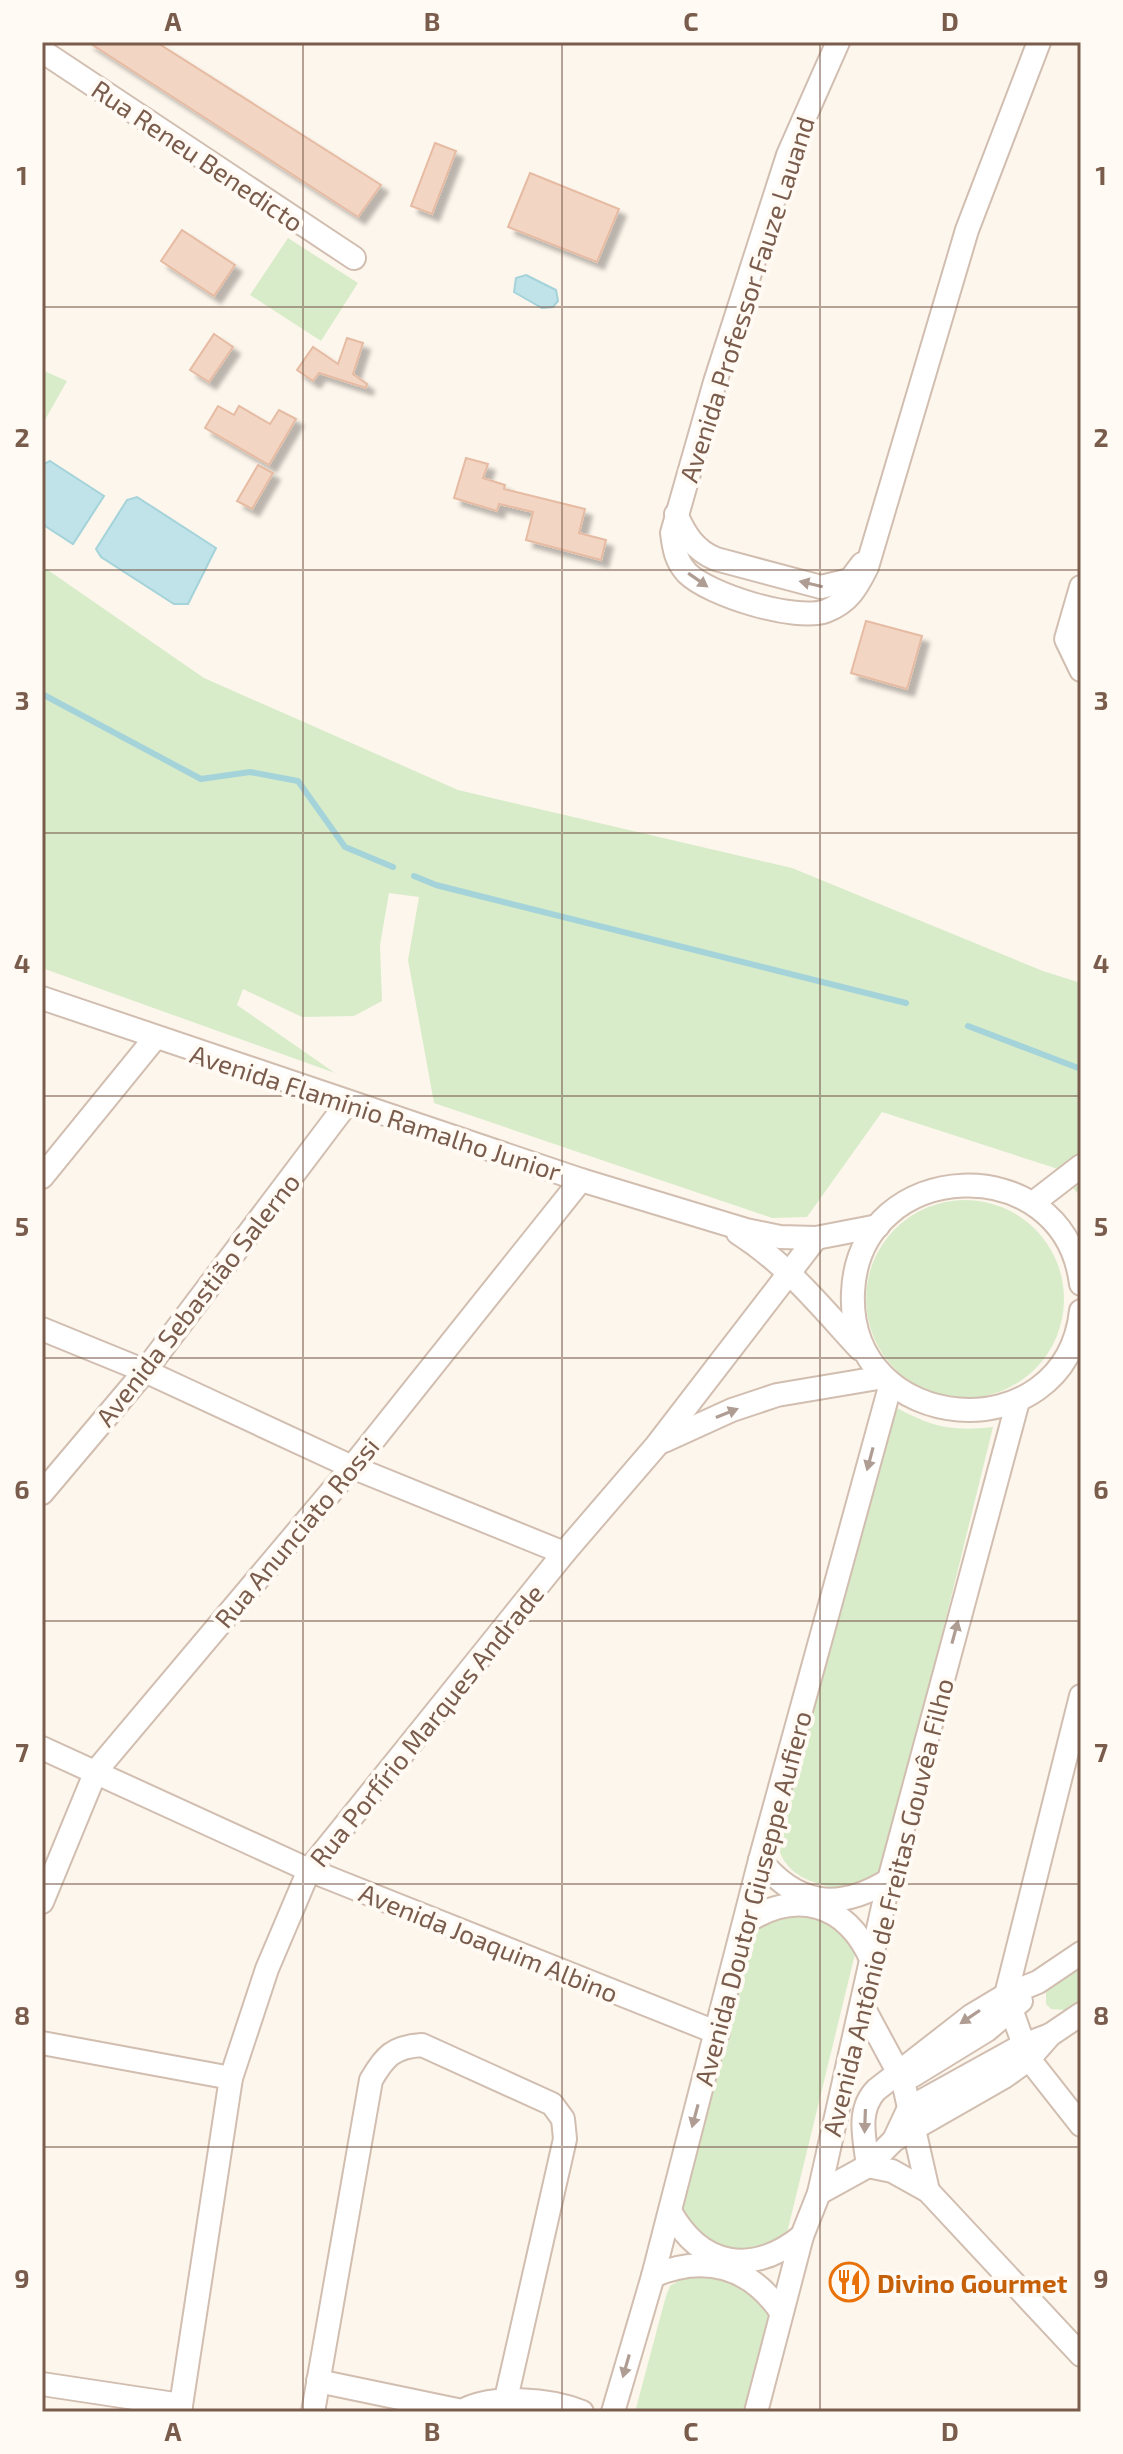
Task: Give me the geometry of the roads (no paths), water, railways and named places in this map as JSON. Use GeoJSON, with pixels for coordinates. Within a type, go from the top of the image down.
{"type":"FeatureCollection","features":[{"type":"Feature","properties":{"kind":"street","name":"Avenida Professor Fauze Lauand"},"geometry":{"type":"LineString","coordinates":[[838,42],[788,155],[672,533],[675,556],[699,583],[720,593],[804,614],[826,611],[853,595],[873,550],[967,230],[1039,42]]}},
{"type":"Feature","properties":{"kind":"street","name":"Rua Reneu Benedicto"},"geometry":{"type":"LineString","coordinates":[[42,51],[354,258]]}},
{"type":"Feature","properties":{"kind":"street"},"geometry":{"type":"LineString","coordinates":[[676,513],[688,538],[704,554],[821,587],[850,580],[873,550]]}},
{"type":"Feature","properties":{"kind":"street"},"geometry":{"type":"LineString","coordinates":[[1081,587],[1066,639],[1081,670]]}},
{"type":"Feature","properties":{"kind":"street","name":"Avenida Flaminio Ramalho Junior"},"geometry":{"type":"LineString","coordinates":[[42,998],[581,1180],[746,1230],[780,1237],[816,1238],[878,1226]]}},
{"type":"Feature","properties":{"kind":"street"},"geometry":{"type":"LineString","coordinates":[[42,1177],[155,1038]]}},
{"type":"Feature","properties":{"kind":"street","name":"Avenida Sebastião Salerno"},"geometry":{"type":"LineString","coordinates":[[42,1493],[145,1371],[348,1102]]}},
{"type":"Feature","properties":{"kind":"street"},"geometry":{"type":"LineString","coordinates":[[1033,1203],[1081,1166]]}},
{"type":"Feature","properties":{"kind":"street","name":"Rua Anunciato Rossi"},"geometry":{"type":"LineString","coordinates":[[42,1902],[96,1771],[352,1467],[581,1180]]}},
{"type":"Feature","properties":{"kind":"street"},"geometry":{"type":"LineString","coordinates":[[882,1374],[857,1328],[853,1292],[856,1269],[878,1226],[896,1208],[918,1195],[951,1185],[979,1184],[1007,1190],[1033,1203],[1058,1227],[1080,1265]]}},
{"type":"Feature","properties":{"kind":"street","name":"Avenida Flaminio Ramalho Junior"},"geometry":{"type":"LineString","coordinates":[[713,1218],[763,1249],[817,1298],[882,1374],[919,1402],[951,1411],[985,1411],[1018,1401]]}},
{"type":"Feature","properties":{"kind":"street","name":"Rua Porfírio Marques Andrade"},"geometry":{"type":"LineString","coordinates":[[181,2408],[231,2078],[267,1969],[309,1870],[564,1553],[656,1446],[791,1275],[816,1238]]}},
{"type":"Feature","properties":{"kind":"street"},"geometry":{"type":"LineString","coordinates":[[1018,1401],[1046,1382],[1060,1364],[1080,1320]]}},
{"type":"Feature","properties":{"kind":"street"},"geometry":{"type":"LineString","coordinates":[[42,1329],[145,1371],[352,1467],[564,1553]]}},
{"type":"Feature","properties":{"kind":"street","name":"Rua Porfírio Marques Andrade"},"geometry":{"type":"LineString","coordinates":[[656,1446],[732,1410],[777,1395],[882,1374]]}},
{"type":"Feature","properties":{"kind":"street","name":"Avenida Doutor Giuseppe Aufiero"},"geometry":{"type":"LineString","coordinates":[[613,2412],[718,2033],[882,1374]]}},
{"type":"Feature","properties":{"kind":"street","name":"Avenida Antônio de Freitas Gouvêa Filho"},"geometry":{"type":"LineString","coordinates":[[756,2412],[802,2236],[819,2193],[889,1880],[1018,1401]]}},
{"type":"Feature","properties":{"kind":"street"},"geometry":{"type":"LineString","coordinates":[[1081,1696],[1017,2028],[1081,2125]]}},
{"type":"Feature","properties":{"kind":"street","name":"Avenida Joaquim Albino"},"geometry":{"type":"LineString","coordinates":[[42,1748],[309,1870],[718,2033]]}},
{"type":"Feature","properties":{"kind":"street"},"geometry":{"type":"LineString","coordinates":[[760,1860],[776,1879],[796,1892],[819,1900],[844,1900],[868,1893],[889,1880]]}},
{"type":"Feature","properties":{"kind":"street"},"geometry":{"type":"LineString","coordinates":[[745,1923],[780,1905],[818,1907],[851,1926],[871,1959]]}},
{"type":"Feature","properties":{"kind":"street"},"geometry":{"type":"LineString","coordinates":[[819,2193],[868,2166],[905,2126],[1017,2028],[1038,1982],[1081,1953]]}},
{"type":"Feature","properties":{"kind":"street"},"geometry":{"type":"LineString","coordinates":[[862,2005],[896,2079],[905,2126],[928,2191]]}},
{"type":"Feature","properties":{"kind":"street"},"geometry":{"type":"LineString","coordinates":[[868,2166],[863,2117],[868,2099],[971,2016],[1050,2035],[1081,2014]]}},
{"type":"Feature","properties":{"kind":"street"},"geometry":{"type":"LineString","coordinates":[[42,2043],[231,2078]]}},
{"type":"Feature","properties":{"kind":"street"},"geometry":{"type":"LineString","coordinates":[[313,2412],[371,2080],[385,2055],[402,2047],[422,2045],[552,2104],[563,2119],[565,2139],[518,2407]]}},
{"type":"Feature","properties":{"kind":"street"},"geometry":{"type":"LineString","coordinates":[[868,2166],[892,2171],[928,2191],[1081,2355]]}},
{"type":"Feature","properties":{"kind":"street"},"geometry":{"type":"LineString","coordinates":[[670,2211],[681,2230],[697,2246],[717,2257],[740,2261],[763,2259],[784,2250],[802,2236]]}},
{"type":"Feature","properties":{"kind":"street"},"geometry":{"type":"LineString","coordinates":[[653,2276],[693,2264],[735,2270],[769,2295],[781,2312]]}},
{"type":"Feature","properties":{"kind":"street"},"geometry":{"type":"LineString","coordinates":[[318,2381],[462,2411],[483,2400],[518,2407],[534,2400],[582,2412]]}},
{"type":"Feature","properties":{"kind":"street"},"geometry":{"type":"LineString","coordinates":[[42,2384],[181,2408]]}},
{"type":"Feature","properties":{"kind":"water"},"geometry":{"type":"Polygon","coordinates":[[[526,275],[556,290],[558,301],[553,307],[542,308],[514,292],[516,278],[526,275]]]}},
{"type":"Feature","properties":{"kind":"water"},"geometry":{"type":"Polygon","coordinates":[[[50,461],[104,496],[73,544],[42,524],[42,465],[50,461]]]}},
{"type":"Feature","properties":{"kind":"water"},"geometry":{"type":"Polygon","coordinates":[[[137,497],[216,548],[188,604],[174,604],[101,557],[96,549],[127,500],[137,497]]]}},
{"type":"Feature","properties":{"kind":"waterway"},"geometry":{"type":"LineString","coordinates":[[42,694],[201,779],[250,772],[298,781],[345,847],[393,867]]}},
{"type":"Feature","properties":{"kind":"waterway"},"geometry":{"type":"LineString","coordinates":[[414,876],[436,885],[906,1003]]}},
{"type":"Feature","properties":{"kind":"waterway"},"geometry":{"type":"LineString","coordinates":[[968,1026],[1081,1069]]}},
{"type":"Feature","properties":{"kind":"place","name":"Divino Gourmet"},"geometry":{"type":"Point","coordinates":[849,2282]}}]}
